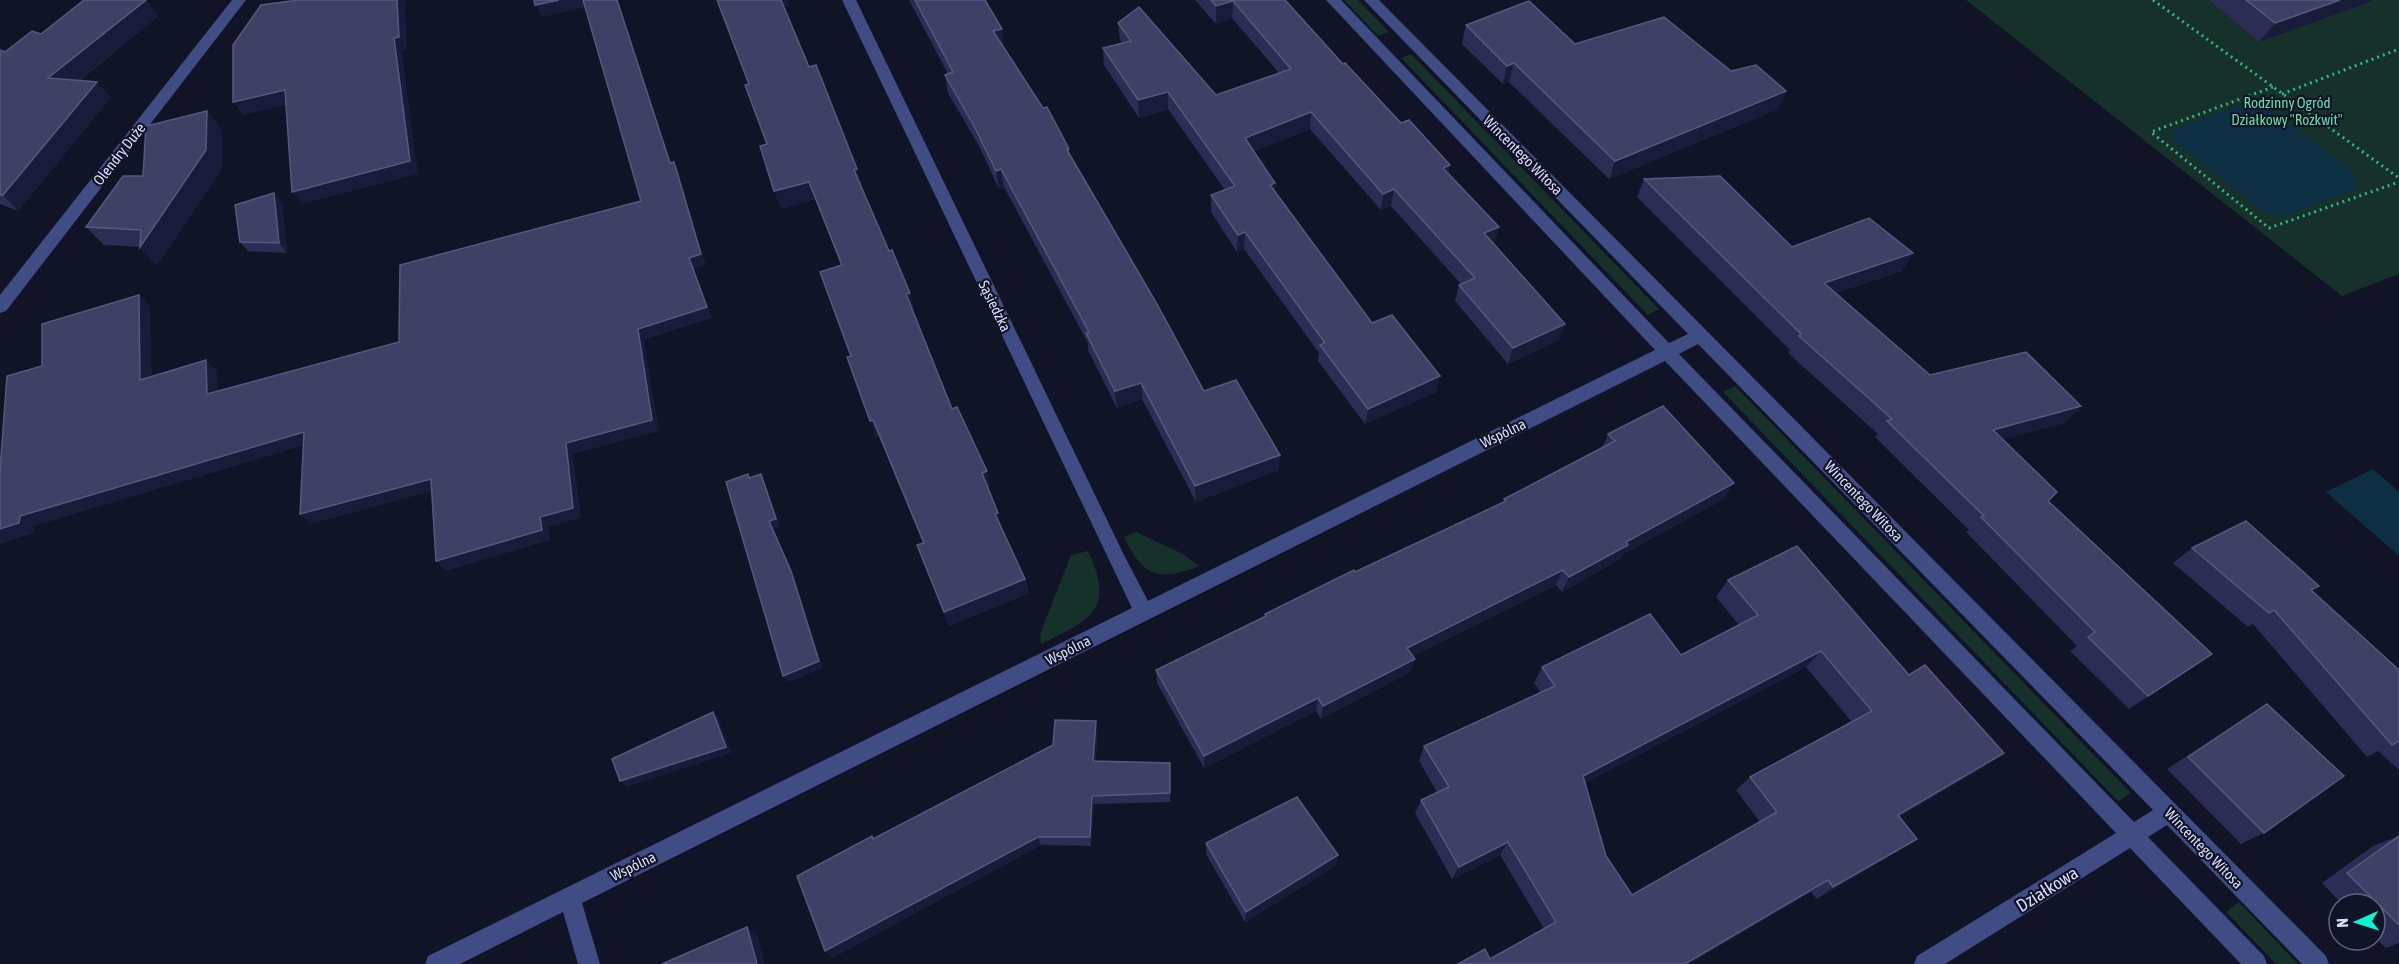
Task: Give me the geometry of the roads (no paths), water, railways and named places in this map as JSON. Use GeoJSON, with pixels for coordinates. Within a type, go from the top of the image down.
{"type":"FeatureCollection","features":[{"type":"Feature","properties":{"kind":"street","name":"Olendry Duże"},"geometry":{"type":"LineString","coordinates":[[0,307],[238,0]]}},
{"type":"Feature","properties":{"kind":"street","name":"Sąsiedzka"},"geometry":{"type":"LineString","coordinates":[[849,0],[1117,561],[1144,612]]}},
{"type":"Feature","properties":{"kind":"street","name":"Wincentego Witosa"},"geometry":{"type":"LineString","coordinates":[[1333,0],[1666,352],[2256,964]]}},
{"type":"Feature","properties":{"kind":"street","name":"Wincentego Witosa"},"geometry":{"type":"LineString","coordinates":[[1371,0],[2318,964]]}},
{"type":"Feature","properties":{"kind":"street"},"geometry":{"type":"LineString","coordinates":[[1380,50],[1408,39]]}},
{"type":"Feature","properties":{"kind":"street","name":"Wspólna"},"geometry":{"type":"LineString","coordinates":[[435,964],[1701,335]]}},
{"type":"Feature","properties":{"kind":"street","name":"Działkowa"},"geometry":{"type":"LineString","coordinates":[[1925,964],[2134,836],[2169,812]]}},
{"type":"Feature","properties":{"kind":"street"},"geometry":{"type":"LineString","coordinates":[[569,897],[589,964]]}},
{"type":"Feature","properties":{"kind":"water"},"geometry":{"type":"Polygon","coordinates":[[[2247,102],[2264,106],[2353,170],[2358,188],[2287,215],[2268,215],[2174,141],[2172,131],[2247,102]]]}},
{"type":"Feature","properties":{"kind":"water"},"geometry":{"type":"Polygon","coordinates":[[[2373,469],[2399,492],[2399,556],[2326,492],[2373,469]]]}},
{"type":"Feature","properties":{"kind":"park label","name":"Rodzinny Ogród Działkowy \"Rozkwit\""},"geometry":{"type":"Point","coordinates":[2287,110]}}]}
